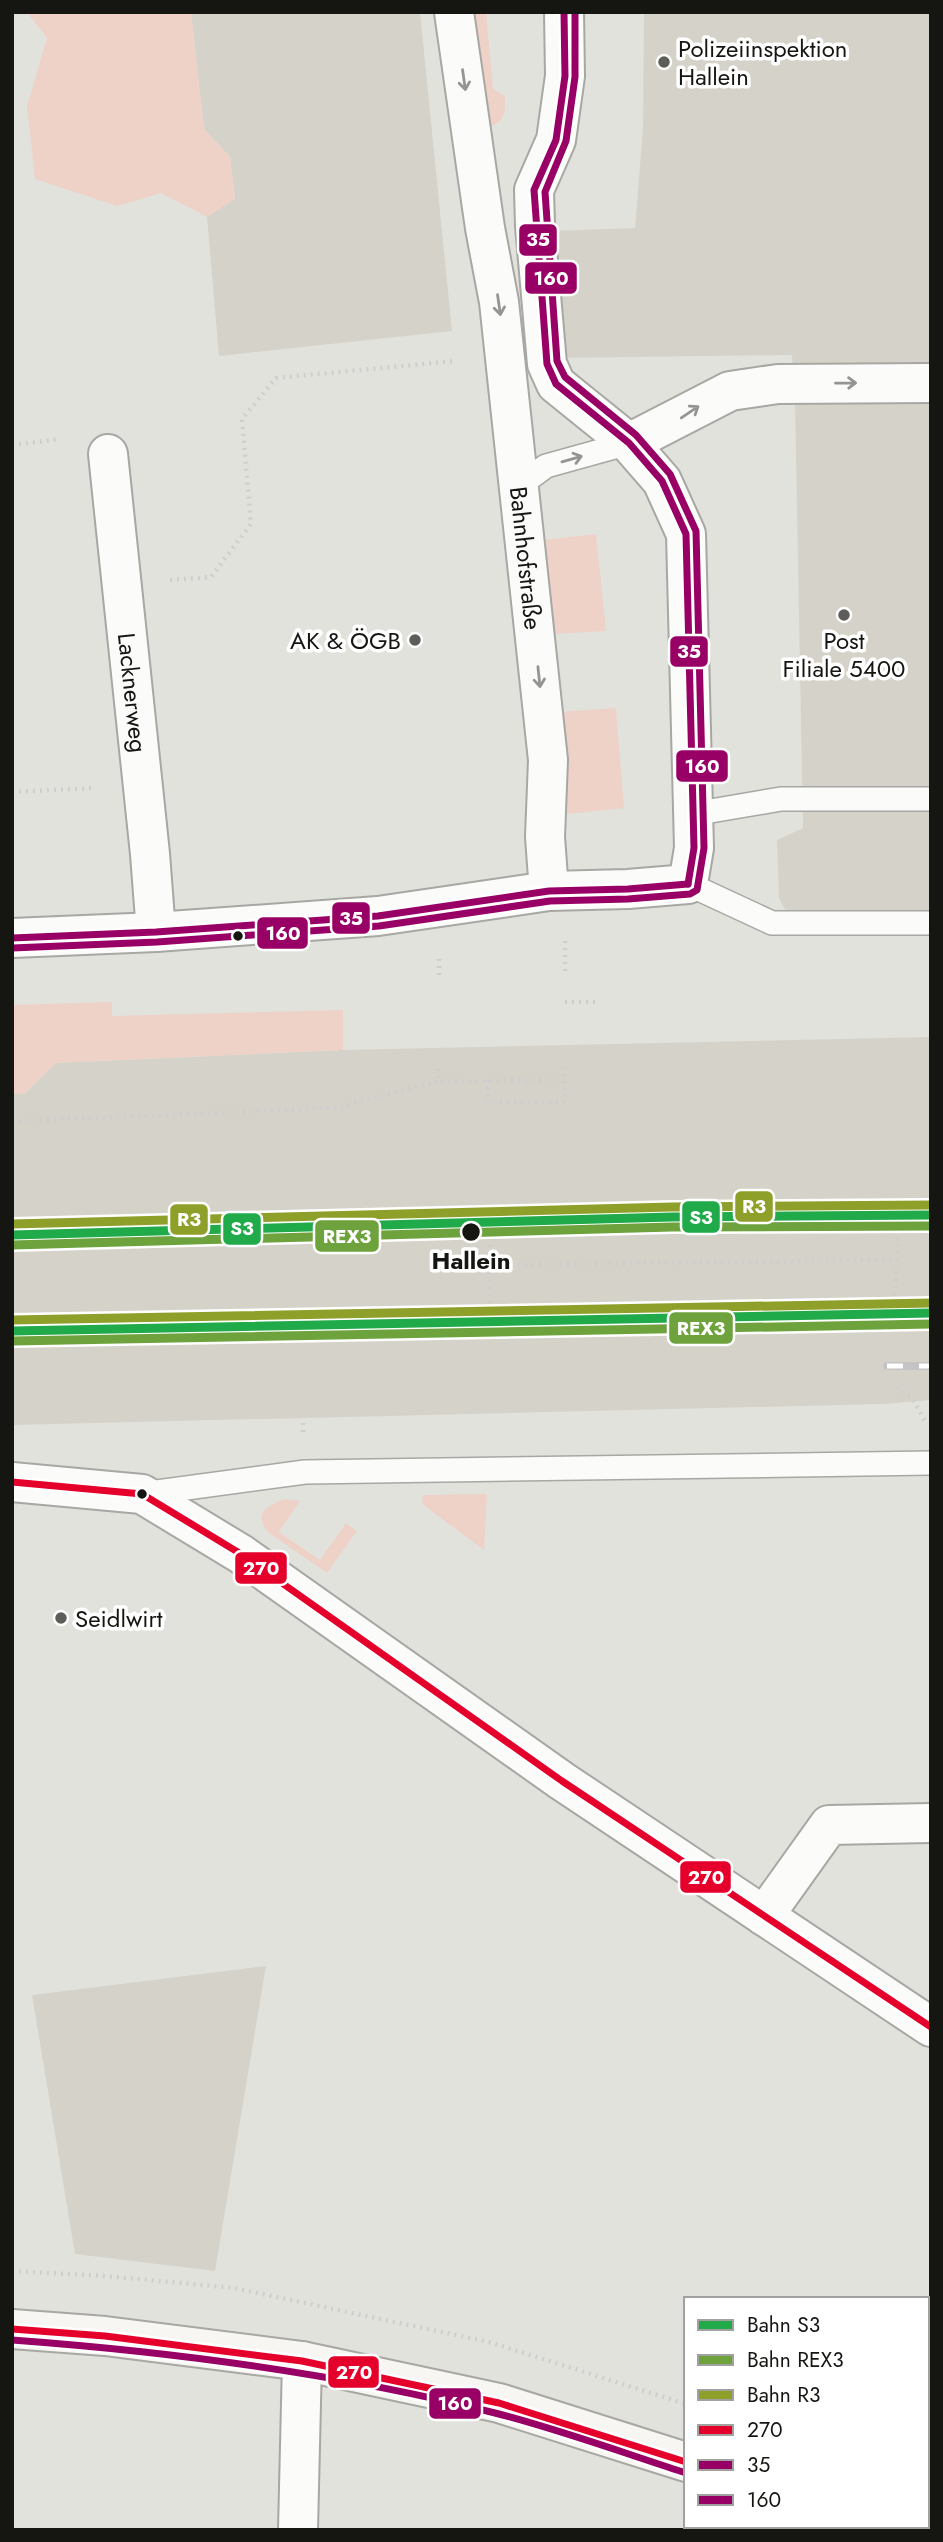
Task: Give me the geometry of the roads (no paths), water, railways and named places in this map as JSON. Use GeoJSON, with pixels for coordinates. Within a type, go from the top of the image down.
{"type":"FeatureCollection","features":[{"type":"Feature","properties":{"kind":"main road"},"geometry":{"type":"LineString","coordinates":[[12,2329],[105,2336],[302,2361],[499,2403],[684,2461]]}},
{"type":"Feature","properties":{"kind":"street","name":"Bahnhofstraße"},"geometry":{"type":"LineString","coordinates":[[454,12],[485,228],[499,302],[519,486],[548,760],[545,837],[549,891]]}},
{"type":"Feature","properties":{"kind":"street"},"geometry":{"type":"LineString","coordinates":[[12,938],[156,932],[378,916],[549,891],[688,884],[694,848],[686,534],[662,481],[629,443],[556,384],[547,364],[534,190],[556,140],[565,76],[565,12]]}},
{"type":"Feature","properties":{"kind":"street"},"geometry":{"type":"LineString","coordinates":[[485,228],[535,226]]}},
{"type":"Feature","properties":{"kind":"street"},"geometry":{"type":"LineString","coordinates":[[629,443],[730,391],[778,384],[931,383]]}},
{"type":"Feature","properties":{"kind":"street","name":"Lacknerweg"},"geometry":{"type":"LineString","coordinates":[[108,454],[156,932]]}},
{"type":"Feature","properties":{"kind":"street"},"geometry":{"type":"LineString","coordinates":[[12,1482],[142,1494],[241,1554],[562,1782],[931,2027]]}},
{"type":"Feature","properties":{"kind":"street"},"geometry":{"type":"LineString","coordinates":[[764,1916],[829,1825],[931,1823]]}},
{"type":"Feature","properties":{"kind":"street"},"geometry":{"type":"LineString","coordinates":[[298,2530],[302,2361]]}},
{"type":"Feature","properties":{"kind":"lane"},"geometry":{"type":"LineString","coordinates":[[519,486],[546,467],[629,443]]}},
{"type":"Feature","properties":{"kind":"lane"},"geometry":{"type":"LineString","coordinates":[[693,814],[780,799],[931,799]]}},
{"type":"Feature","properties":{"kind":"lane"},"geometry":{"type":"LineString","coordinates":[[688,884],[772,923],[931,923]]}},
{"type":"Feature","properties":{"kind":"lane"},"geometry":{"type":"LineString","coordinates":[[142,1494],[305,1472],[931,1463]]}},
{"type":"Feature","properties":{"kind":"railway"},"geometry":{"type":"LineString","coordinates":[[887,1366],[931,1366]]}},
{"type":"Feature","properties":{"kind":"rail line","name":"R3"},"geometry":{"type":"LineString","coordinates":[[12,1224],[672,1207],[931,1205]]}},
{"type":"Feature","properties":{"kind":"rail line","name":"S3"},"geometry":{"type":"LineString","coordinates":[[12,1235],[672,1217],[931,1215]]}},
{"type":"Feature","properties":{"kind":"rail line","name":"REX3"},"geometry":{"type":"LineString","coordinates":[[12,1245],[672,1227],[931,1226]]}},
{"type":"Feature","properties":{"kind":"rail line","name":"R3"},"geometry":{"type":"LineString","coordinates":[[12,1320],[931,1303]]}},
{"type":"Feature","properties":{"kind":"rail line","name":"S3"},"geometry":{"type":"LineString","coordinates":[[12,1331],[931,1313]]}},
{"type":"Feature","properties":{"kind":"rail line","name":"REX3"},"geometry":{"type":"LineString","coordinates":[[12,1341],[931,1324]]}},
{"type":"Feature","properties":{"kind":"place","name":"Polizeiinspektion Hallein"},"geometry":{"type":"Point","coordinates":[664,62]}},
{"type":"Feature","properties":{"kind":"place","name":"Post Filiale 5400"},"geometry":{"type":"Point","coordinates":[844,615]}},
{"type":"Feature","properties":{"kind":"place","name":"AK & ÖGB"},"geometry":{"type":"Point","coordinates":[415,640]}},
{"type":"Feature","properties":{"kind":"place","name":"Hallein"},"geometry":{"type":"Point","coordinates":[471,1232]}},
{"type":"Feature","properties":{"kind":"place","name":"Seidlwirt"},"geometry":{"type":"Point","coordinates":[61,1618]}}]}
